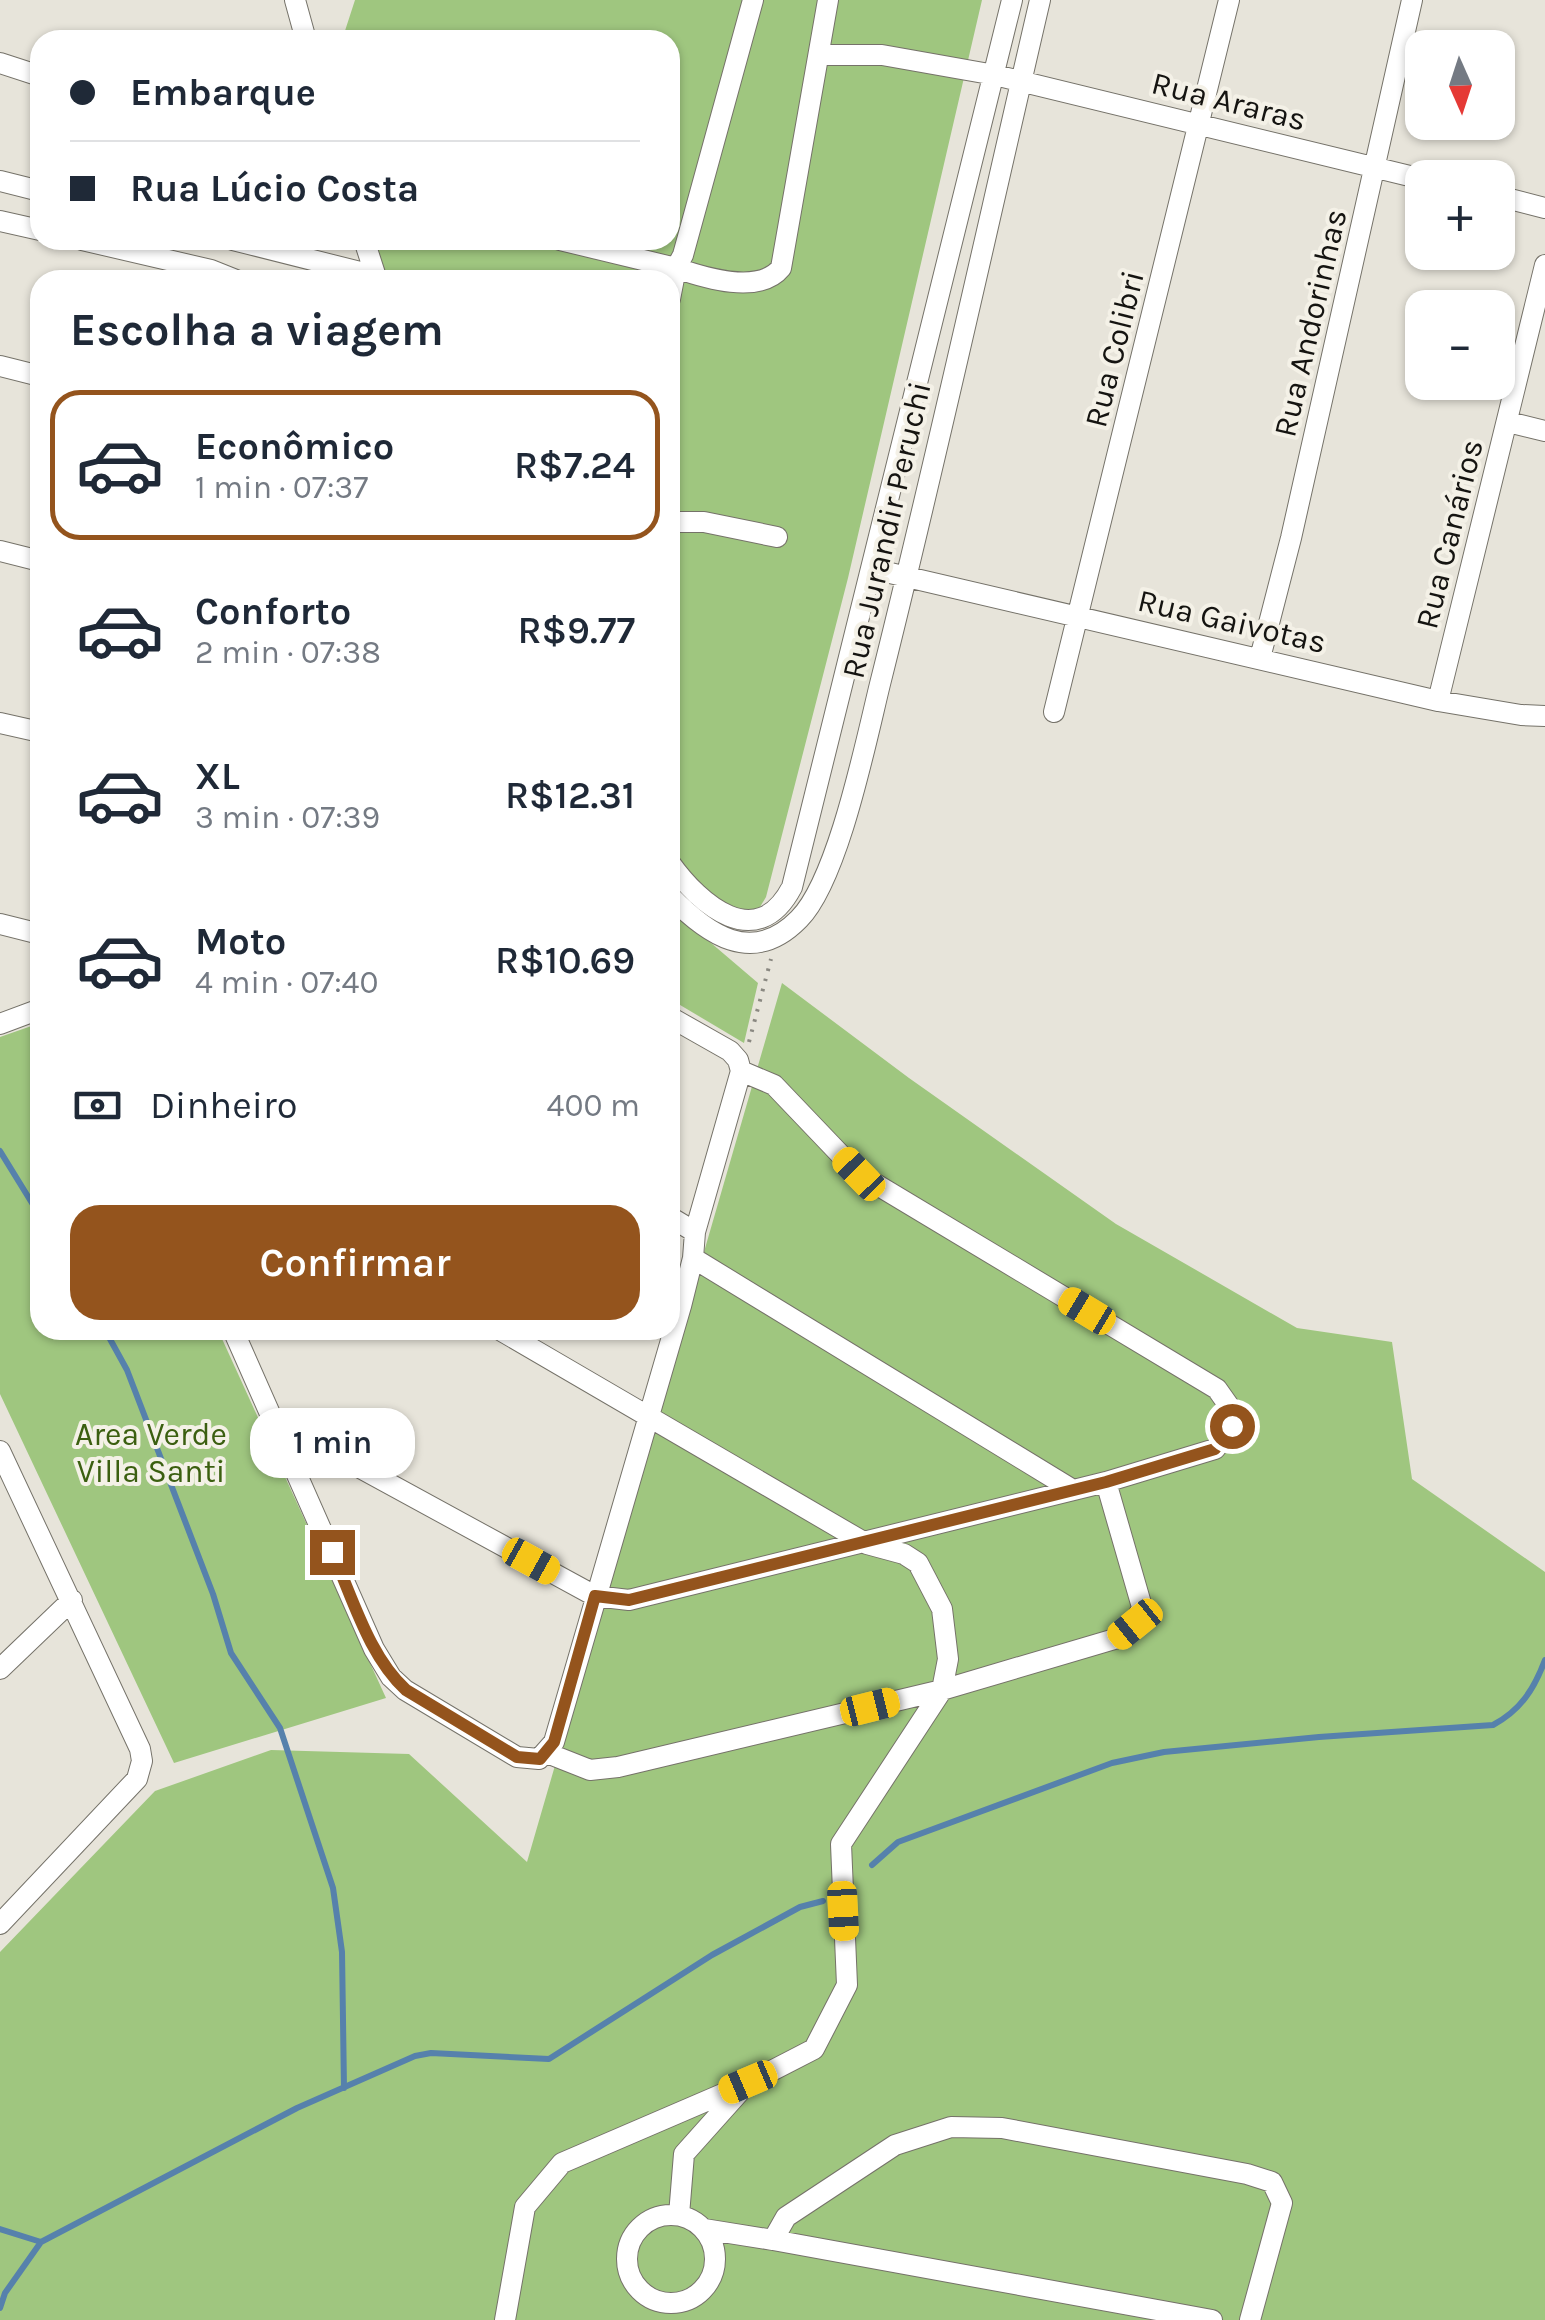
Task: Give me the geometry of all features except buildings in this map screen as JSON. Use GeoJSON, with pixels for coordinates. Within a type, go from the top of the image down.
{"type":"FeatureCollection","features":[{"type":"Feature","properties":{"kind":"street"},"geometry":{"type":"LineString","coordinates":[[295,0],[303,30]]}},
{"type":"Feature","properties":{"kind":"street"},"geometry":{"type":"LineString","coordinates":[[676,268],[683,255],[753,0]]}},
{"type":"Feature","properties":{"kind":"street"},"geometry":{"type":"LineString","coordinates":[[601,250],[754,283],[770,278],[781,268],[828,0]]}},
{"type":"Feature","properties":{"kind":"street","name":"Rua Jurandir Peruchi"},"geometry":{"type":"LineString","coordinates":[[680,875],[702,900],[736,918],[768,916],[786,899],[803,852],[1012,0]]}},
{"type":"Feature","properties":{"kind":"street","name":"Rua Jurandir Peruchi"},"geometry":{"type":"LineString","coordinates":[[777,934],[808,908],[844,825],[907,576],[1040,0]]}},
{"type":"Feature","properties":{"kind":"street","name":"Rua Colibri"},"geometry":{"type":"LineString","coordinates":[[1054,712],[1229,0]]}},
{"type":"Feature","properties":{"kind":"street","name":"Rua Andorinhas"},"geometry":{"type":"LineString","coordinates":[[1260,658],[1412,0]]}},
{"type":"Feature","properties":{"kind":"street","name":"Rua Araras"},"geometry":{"type":"LineString","coordinates":[[818,55],[882,55],[995,75],[1405,174]]}},
{"type":"Feature","properties":{"kind":"street"},"geometry":{"type":"LineString","coordinates":[[0,62],[30,72]]}},
{"type":"Feature","properties":{"kind":"street"},"geometry":{"type":"LineString","coordinates":[[0,181],[30,188]]}},
{"type":"Feature","properties":{"kind":"street"},"geometry":{"type":"LineString","coordinates":[[1515,200],[1545,208]]}},
{"type":"Feature","properties":{"kind":"street"},"geometry":{"type":"LineString","coordinates":[[0,221],[30,228]]}},
{"type":"Feature","properties":{"kind":"street"},"geometry":{"type":"LineString","coordinates":[[125,250],[211,270]]}},
{"type":"Feature","properties":{"kind":"street"},"geometry":{"type":"LineString","coordinates":[[271,250],[346,270]]}},
{"type":"Feature","properties":{"kind":"street","name":"Rua Canários"},"geometry":{"type":"LineString","coordinates":[[1438,701],[1545,265]]}},
{"type":"Feature","properties":{"kind":"street"},"geometry":{"type":"LineString","coordinates":[[0,366],[30,374]]}},
{"type":"Feature","properties":{"kind":"street"},"geometry":{"type":"LineString","coordinates":[[1508,422],[1545,430]]}},
{"type":"Feature","properties":{"kind":"street"},"geometry":{"type":"LineString","coordinates":[[680,522],[704,522],[776,538]]}},
{"type":"Feature","properties":{"kind":"street"},"geometry":{"type":"LineString","coordinates":[[0,551],[30,558]]}},
{"type":"Feature","properties":{"kind":"street","name":"Rua Gaivotas"},"geometry":{"type":"LineString","coordinates":[[873,569],[1438,701],[1522,716],[1545,716]]}},
{"type":"Feature","properties":{"kind":"street"},"geometry":{"type":"LineString","coordinates":[[0,723],[30,730]]}},
{"type":"Feature","properties":{"kind":"street"},"geometry":{"type":"LineString","coordinates":[[680,906],[718,937],[740,942],[777,934]]}},
{"type":"Feature","properties":{"kind":"street"},"geometry":{"type":"LineString","coordinates":[[0,924],[30,932]]}},
{"type":"Feature","properties":{"kind":"street"},"geometry":{"type":"LineString","coordinates":[[0,1024],[30,1013]]}},
{"type":"Feature","properties":{"kind":"street"},"geometry":{"type":"LineString","coordinates":[[680,1023],[730,1052],[741,1070],[695,1232],[693,1258],[680,1302]]}},
{"type":"Feature","properties":{"kind":"street"},"geometry":{"type":"LineString","coordinates":[[276,1422],[595,1596],[629,1600],[866,1544],[1106,1482],[1215,1449],[1232,1426],[1229,1406],[1216,1389],[859,1174],[774,1085],[741,1070]]}},
{"type":"Feature","properties":{"kind":"street"},"geometry":{"type":"LineString","coordinates":[[680,1224],[695,1232]]}},
{"type":"Feature","properties":{"kind":"street"},"geometry":{"type":"LineString","coordinates":[[693,1258],[1073,1490]]}},
{"type":"Feature","properties":{"kind":"street"},"geometry":{"type":"LineString","coordinates":[[238,1340],[374,1649],[392,1677],[406,1690],[517,1757],[540,1759],[554,1742],[669,1340]]}},
{"type":"Feature","properties":{"kind":"street"},"geometry":{"type":"LineString","coordinates":[[505,2320],[525,2208],[562,2163],[814,2049],[846,1986],[841,1844],[942,1690],[948,1659],[942,1609],[918,1563],[904,1554],[866,1544],[518,1340]]}},
{"type":"Feature","properties":{"kind":"street"},"geometry":{"type":"LineString","coordinates":[[0,1451],[140,1750],[141,1770],[0,1924]]}},
{"type":"Feature","properties":{"kind":"street"},"geometry":{"type":"LineString","coordinates":[[547,1753],[590,1770],[618,1767],[942,1690],[1118,1638],[1135,1624],[1142,1607],[1106,1482]]}},
{"type":"Feature","properties":{"kind":"street"},"geometry":{"type":"LineString","coordinates":[[0,1669],[72,1600]]}},
{"type":"Feature","properties":{"kind":"street"},"geometry":{"type":"LineString","coordinates":[[679,2216],[684,2154],[748,2082]]}},
{"type":"Feature","properties":{"kind":"street"},"geometry":{"type":"LineString","coordinates":[[772,2240],[786,2217],[895,2144],[951,2126],[1002,2128],[1272,2182],[1282,2203],[1250,2320]]}},
{"type":"Feature","properties":{"kind":"street"},"geometry":{"type":"LineString","coordinates":[[704,2228],[715,2254],[710,2280],[690,2299],[661,2312],[630,2278],[627,2251],[640,2227],[652,2219],[679,2216],[704,2228],[1212,2320]]}},
{"type":"Feature","properties":{"kind":"path"},"geometry":{"type":"LineString","coordinates":[[741,1070],[777,934]]}},
{"type":"Feature","properties":{"kind":"green space"},"geometry":{"type":"Polygon","coordinates":[[[355,0],[982,0],[848,578],[766,897],[757,912],[714,915],[698,907],[680,887],[680,270],[379,270],[374,250],[680,250],[680,30],[345,30],[355,0]]]}},
{"type":"Feature","properties":{"kind":"green space"},"geometry":{"type":"Polygon","coordinates":[[[680,917],[758,983],[744,1043],[680,1005],[680,917]]]}},
{"type":"Feature","properties":{"kind":"green space"},"geometry":{"type":"Polygon","coordinates":[[[782,983],[1116,1224],[1297,1328],[1392,1342],[1412,1479],[1545,1572],[1545,2320],[0,2320],[0,1952],[155,1791],[271,1750],[409,1754],[527,1862],[782,983]]]}},
{"type":"Feature","properties":{"kind":"green space","name":"Area Verde Villa Santi"},"geometry":{"type":"Polygon","coordinates":[[[30,1026],[30,1340],[223,1340],[386,1698],[174,1763],[0,1394],[0,1037],[30,1026]]]}},
{"type":"Feature","properties":{"kind":"waterway"},"geometry":{"type":"LineString","coordinates":[[0,1151],[30,1200]]}},
{"type":"Feature","properties":{"kind":"waterway"},"geometry":{"type":"LineString","coordinates":[[110,1340],[127,1370],[213,1594],[231,1653],[280,1728],[333,1888],[342,1952],[344,2088]]}},
{"type":"Feature","properties":{"kind":"waterway"},"geometry":{"type":"LineString","coordinates":[[872,1865],[898,1842],[1112,1763],[1164,1752],[1493,1725],[1525,1698],[1545,1660]]}},
{"type":"Feature","properties":{"kind":"waterway"},"geometry":{"type":"LineString","coordinates":[[0,2308],[5,2293],[41,2242],[297,2108],[415,2056],[431,2053],[549,2059],[712,1955],[800,1907],[823,1901]]}},
{"type":"Feature","properties":{"kind":"waterway"},"geometry":{"type":"LineString","coordinates":[[0,2229],[41,2242]]}},
{"type":"Feature","properties":{"kind":"route"},"geometry":{"type":"LineString","coordinates":[[332,1552],[374,1649],[392,1677],[406,1690],[517,1757],[540,1759],[554,1742],[595,1596],[629,1600],[1106,1482],[1215,1449],[1232,1426]]}}]}
